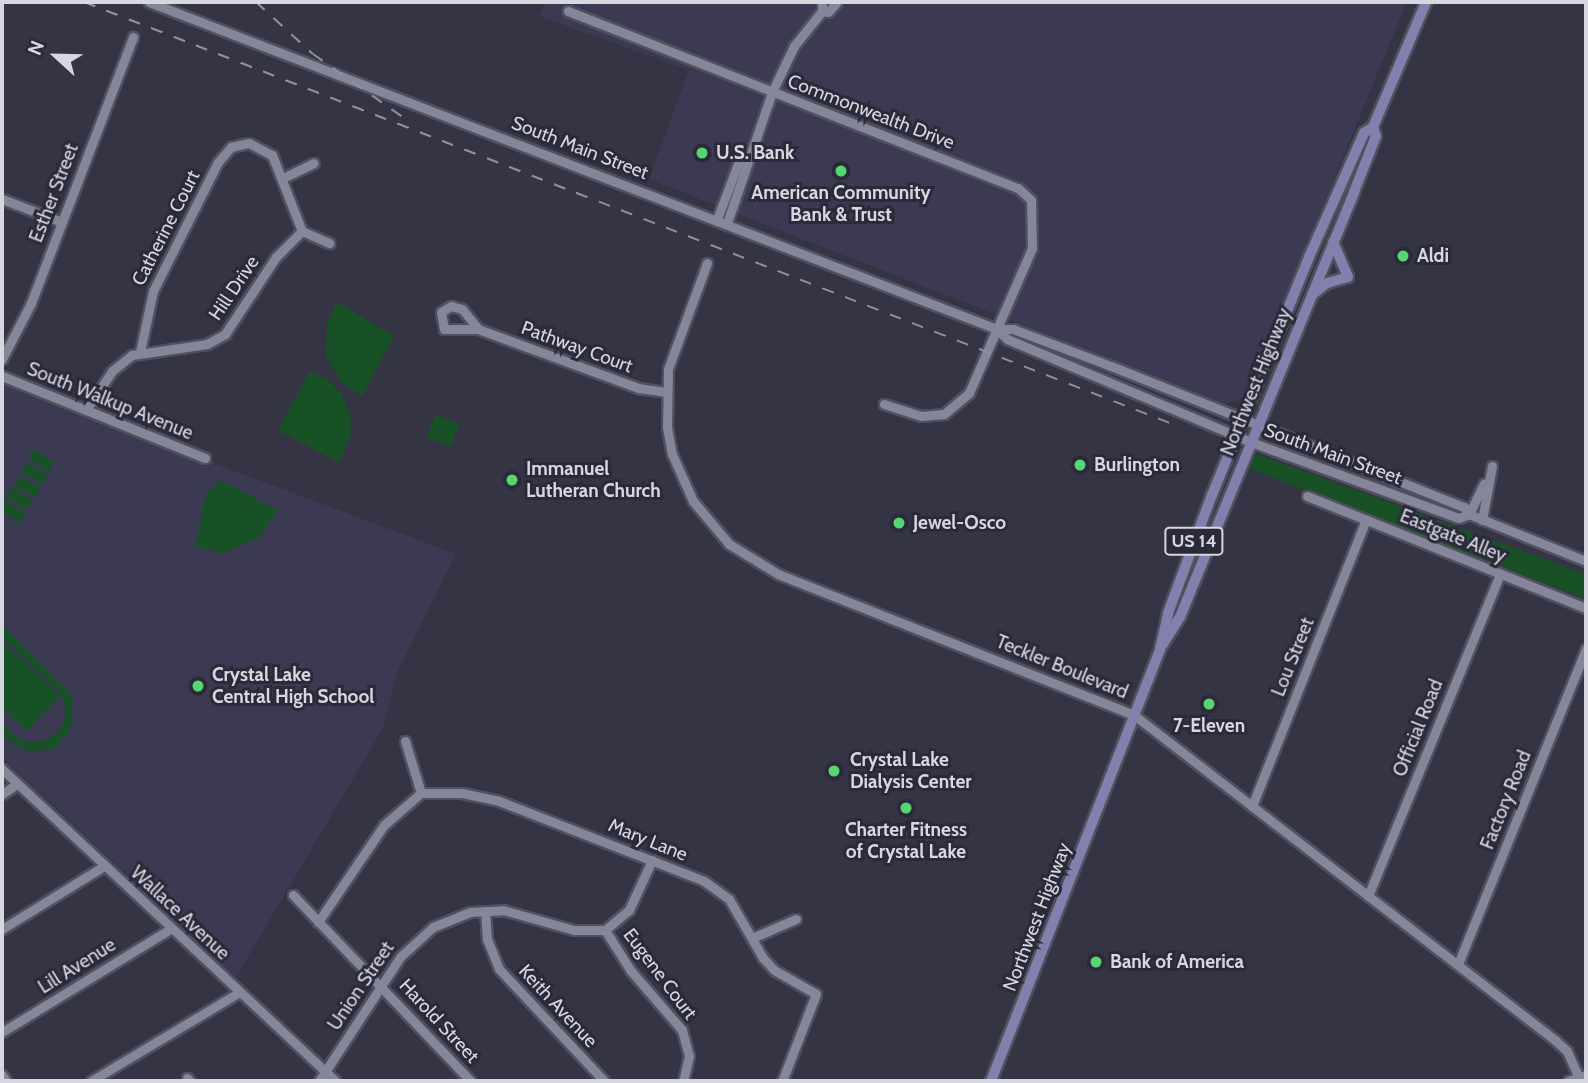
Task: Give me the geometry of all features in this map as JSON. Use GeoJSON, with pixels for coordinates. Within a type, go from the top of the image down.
{"type":"FeatureCollection","features":[{"type":"Feature","properties":{"kind":"main road","name":"Northwest Highway"},"geometry":{"type":"LineString","coordinates":[[991,1081],[1160,649],[1168,613],[1236,436],[1364,133],[1373,127],[1426,2]]}},
{"type":"Feature","properties":{"kind":"main road","name":"Northwest Highway"},"geometry":{"type":"LineString","coordinates":[[1160,649],[1180,617],[1251,443],[1376,136],[1373,127]]}},
{"type":"Feature","properties":{"kind":"main road"},"geometry":{"type":"LineString","coordinates":[[1308,301],[1318,288],[1348,277],[1333,242]]}},
{"type":"Feature","properties":{"kind":"street","name":"South Main Street"},"geometry":{"type":"LineString","coordinates":[[149,2],[997,329],[1013,329],[1464,507],[1469,514],[1482,520],[1586,561]]}},
{"type":"Feature","properties":{"kind":"street"},"geometry":{"type":"LineString","coordinates":[[717,219],[739,161],[747,157],[772,92],[794,46],[822,6],[828,12],[837,2]]}},
{"type":"Feature","properties":{"kind":"street","name":"Commonwealth Drive"},"geometry":{"type":"LineString","coordinates":[[568,11],[1018,187],[1031,200],[1032,248],[969,393],[944,414],[921,416],[884,404]]}},
{"type":"Feature","properties":{"kind":"street","name":"Esther Street"},"geometry":{"type":"LineString","coordinates":[[2,359],[31,303],[132,37]]}},
{"type":"Feature","properties":{"kind":"street","name":"Catherine Court"},"geometry":{"type":"LineString","coordinates":[[140,352],[153,290],[218,162],[231,147],[250,144],[272,155],[283,178]]}},
{"type":"Feature","properties":{"kind":"street"},"geometry":{"type":"LineString","coordinates":[[727,223],[751,164],[747,157]]}},
{"type":"Feature","properties":{"kind":"street"},"geometry":{"type":"LineString","coordinates":[[313,163],[283,178],[302,231],[328,243]]}},
{"type":"Feature","properties":{"kind":"street"},"geometry":{"type":"LineString","coordinates":[[2,199],[62,222]]}},
{"type":"Feature","properties":{"kind":"street","name":"Hill Drive"},"geometry":{"type":"LineString","coordinates":[[86,410],[112,371],[140,352],[207,344],[225,334],[276,257],[302,231]]}},
{"type":"Feature","properties":{"kind":"street","name":"Teckler Boulevard"},"geometry":{"type":"LineString","coordinates":[[707,263],[681,328],[666,392],[672,454],[693,501],[708,524],[751,560],[1134,715],[1567,1051],[1582,1077]]}},
{"type":"Feature","properties":{"kind":"street","name":"Pathway Court"},"geometry":{"type":"LineString","coordinates":[[478,329],[638,388],[666,392]]}},
{"type":"Feature","properties":{"kind":"street","name":"South Main Street"},"geometry":{"type":"LineString","coordinates":[[997,329],[1007,339],[1251,443],[1459,518],[1469,514]]}},
{"type":"Feature","properties":{"kind":"street","name":"South Walkup Avenue"},"geometry":{"type":"LineString","coordinates":[[2,376],[205,458]]}},
{"type":"Feature","properties":{"kind":"street"},"geometry":{"type":"LineString","coordinates":[[1469,514],[1492,466],[1482,520]]}},
{"type":"Feature","properties":{"kind":"street","name":"Eastgate Alley"},"geometry":{"type":"LineString","coordinates":[[1307,496],[1586,608]]}},
{"type":"Feature","properties":{"kind":"street","name":"Lou Street"},"geometry":{"type":"LineString","coordinates":[[1252,806],[1366,520]]}},
{"type":"Feature","properties":{"kind":"street","name":"Official Road"},"geometry":{"type":"LineString","coordinates":[[1368,896],[1500,574]]}},
{"type":"Feature","properties":{"kind":"street","name":"Factory Road"},"geometry":{"type":"LineString","coordinates":[[1458,964],[1586,649]]}},
{"type":"Feature","properties":{"kind":"street"},"geometry":{"type":"LineString","coordinates":[[318,922],[384,825],[421,793],[405,740]]}},
{"type":"Feature","properties":{"kind":"street","name":"Wallace Avenue"},"geometry":{"type":"LineString","coordinates":[[2,769],[238,993],[335,1081]]}},
{"type":"Feature","properties":{"kind":"street"},"geometry":{"type":"LineString","coordinates":[[2,793],[17,784]]}},
{"type":"Feature","properties":{"kind":"street","name":"Mary Lane"},"geometry":{"type":"LineString","coordinates":[[421,793],[462,793],[499,801],[704,881],[729,899],[774,970],[816,994],[782,1081]]}},
{"type":"Feature","properties":{"kind":"street"},"geometry":{"type":"LineString","coordinates":[[605,930],[629,910],[652,860]]}},
{"type":"Feature","properties":{"kind":"street"},"geometry":{"type":"LineString","coordinates":[[2,929],[104,866]]}},
{"type":"Feature","properties":{"kind":"street","name":"Harold Street"},"geometry":{"type":"LineString","coordinates":[[293,895],[471,1081]]}},
{"type":"Feature","properties":{"kind":"street","name":"Union Street"},"geometry":{"type":"LineString","coordinates":[[319,1081],[380,984],[400,957],[433,927],[454,916],[485,911],[519,913],[574,930],[605,930]]}},
{"type":"Feature","properties":{"kind":"street","name":"Keith Avenue"},"geometry":{"type":"LineString","coordinates":[[485,911],[487,939],[499,969],[604,1081]]}},
{"type":"Feature","properties":{"kind":"street"},"geometry":{"type":"LineString","coordinates":[[752,938],[796,919]]}},
{"type":"Feature","properties":{"kind":"street","name":"Lill Avenue"},"geometry":{"type":"LineString","coordinates":[[2,1032],[170,929]]}},
{"type":"Feature","properties":{"kind":"street","name":"Eugene Court"},"geometry":{"type":"LineString","coordinates":[[605,930],[631,971],[682,1030],[689,1056],[682,1081]]}},
{"type":"Feature","properties":{"kind":"street"},"geometry":{"type":"LineString","coordinates":[[91,1081],[238,993]]}},
{"type":"Feature","properties":{"kind":"street"},"geometry":{"type":"LineString","coordinates":[[2,1075],[5,1081]]}},
{"type":"Feature","properties":{"kind":"street"},"geometry":{"type":"LineString","coordinates":[[1568,1081],[1582,1077]]}},
{"type":"Feature","properties":{"kind":"shaded area"},"geometry":{"type":"Polygon","coordinates":[[[545,2],[1407,2],[1243,399],[1225,404],[649,179],[689,70],[539,16],[545,2]]]}},
{"type":"Feature","properties":{"kind":"shaded area","name":"Crystal Lake Central High School"},"geometry":{"type":"Polygon","coordinates":[[[2,384],[456,554],[397,673],[383,728],[236,977],[2,757],[2,384]]]}},
{"type":"Feature","properties":{"kind":"green space"},"geometry":{"type":"Polygon","coordinates":[[[337,302],[394,336],[362,396],[341,382],[326,356],[327,323],[337,302]]]}},
{"type":"Feature","properties":{"kind":"green space"},"geometry":{"type":"Polygon","coordinates":[[[310,371],[328,380],[342,394],[351,418],[350,437],[339,463],[278,430],[310,371]]]}},
{"type":"Feature","properties":{"kind":"green space"},"geometry":{"type":"Polygon","coordinates":[[[435,415],[459,424],[451,447],[426,437],[435,415]]]}},
{"type":"Feature","properties":{"kind":"green space"},"geometry":{"type":"Polygon","coordinates":[[[34,450],[55,462],[49,472],[28,460],[34,450]]]}},
{"type":"Feature","properties":{"kind":"green space"},"geometry":{"type":"Polygon","coordinates":[[[1259,455],[1586,574],[1586,599],[1248,468],[1252,457],[1259,455]]]}},
{"type":"Feature","properties":{"kind":"green space"},"geometry":{"type":"Polygon","coordinates":[[[27,463],[48,475],[42,485],[22,473],[27,463]]]}},
{"type":"Feature","properties":{"kind":"green space"},"geometry":{"type":"Polygon","coordinates":[[[20,476],[41,488],[35,498],[14,486],[20,476]]]}},
{"type":"Feature","properties":{"kind":"green space"},"geometry":{"type":"Polygon","coordinates":[[[221,480],[279,511],[258,538],[223,553],[195,547],[206,494],[221,480]]]}},
{"type":"Feature","properties":{"kind":"green space"},"geometry":{"type":"Polygon","coordinates":[[[12,488],[33,500],[27,510],[6,498],[12,488]]]}},
{"type":"Feature","properties":{"kind":"green space"},"geometry":{"type":"Polygon","coordinates":[[[5,501],[26,513],[21,523],[2,512],[5,501]]]}},
{"type":"Feature","properties":{"kind":"green space"},"geometry":{"type":"Polygon","coordinates":[[[2,624],[71,694],[72,728],[54,749],[29,752],[2,736],[2,723],[22,741],[46,741],[61,729],[66,711],[60,693],[2,637],[2,624]]]}},
{"type":"Feature","properties":{"kind":"green space"},"geometry":{"type":"Polygon","coordinates":[[[2,641],[60,697],[27,731],[2,707],[2,641]]]}},
{"type":"Feature","properties":{"kind":"railway"},"geometry":{"type":"LineString","coordinates":[[84,2],[1180,427]]}},
{"type":"Feature","properties":{"kind":"railway"},"geometry":{"type":"LineString","coordinates":[[256,2],[313,54],[404,118]]}},
{"type":"Feature","properties":{"kind":"place","name":"U.S. Bank"},"geometry":{"type":"Point","coordinates":[702,153]}},
{"type":"Feature","properties":{"kind":"place","name":"American Community Bank & Trust"},"geometry":{"type":"Point","coordinates":[841,171]}},
{"type":"Feature","properties":{"kind":"place","name":"Aldi"},"geometry":{"type":"Point","coordinates":[1403,256]}},
{"type":"Feature","properties":{"kind":"place","name":"Burlington"},"geometry":{"type":"Point","coordinates":[1080,465]}},
{"type":"Feature","properties":{"kind":"place","name":"Immanuel Lutheran Church"},"geometry":{"type":"Point","coordinates":[512,480]}},
{"type":"Feature","properties":{"kind":"place","name":"Jewel-Osco"},"geometry":{"type":"Point","coordinates":[899,523]}},
{"type":"Feature","properties":{"kind":"place","name":"Crystal Lake Central High School"},"geometry":{"type":"Point","coordinates":[198,686]}},
{"type":"Feature","properties":{"kind":"place","name":"7-Eleven"},"geometry":{"type":"Point","coordinates":[1209,704]}},
{"type":"Feature","properties":{"kind":"place","name":"Crystal Lake Dialysis Center"},"geometry":{"type":"Point","coordinates":[834,771]}},
{"type":"Feature","properties":{"kind":"place","name":"Charter Fitness of Crystal Lake"},"geometry":{"type":"Point","coordinates":[906,808]}},
{"type":"Feature","properties":{"kind":"place","name":"Bank of America"},"geometry":{"type":"Point","coordinates":[1096,962]}}]}
